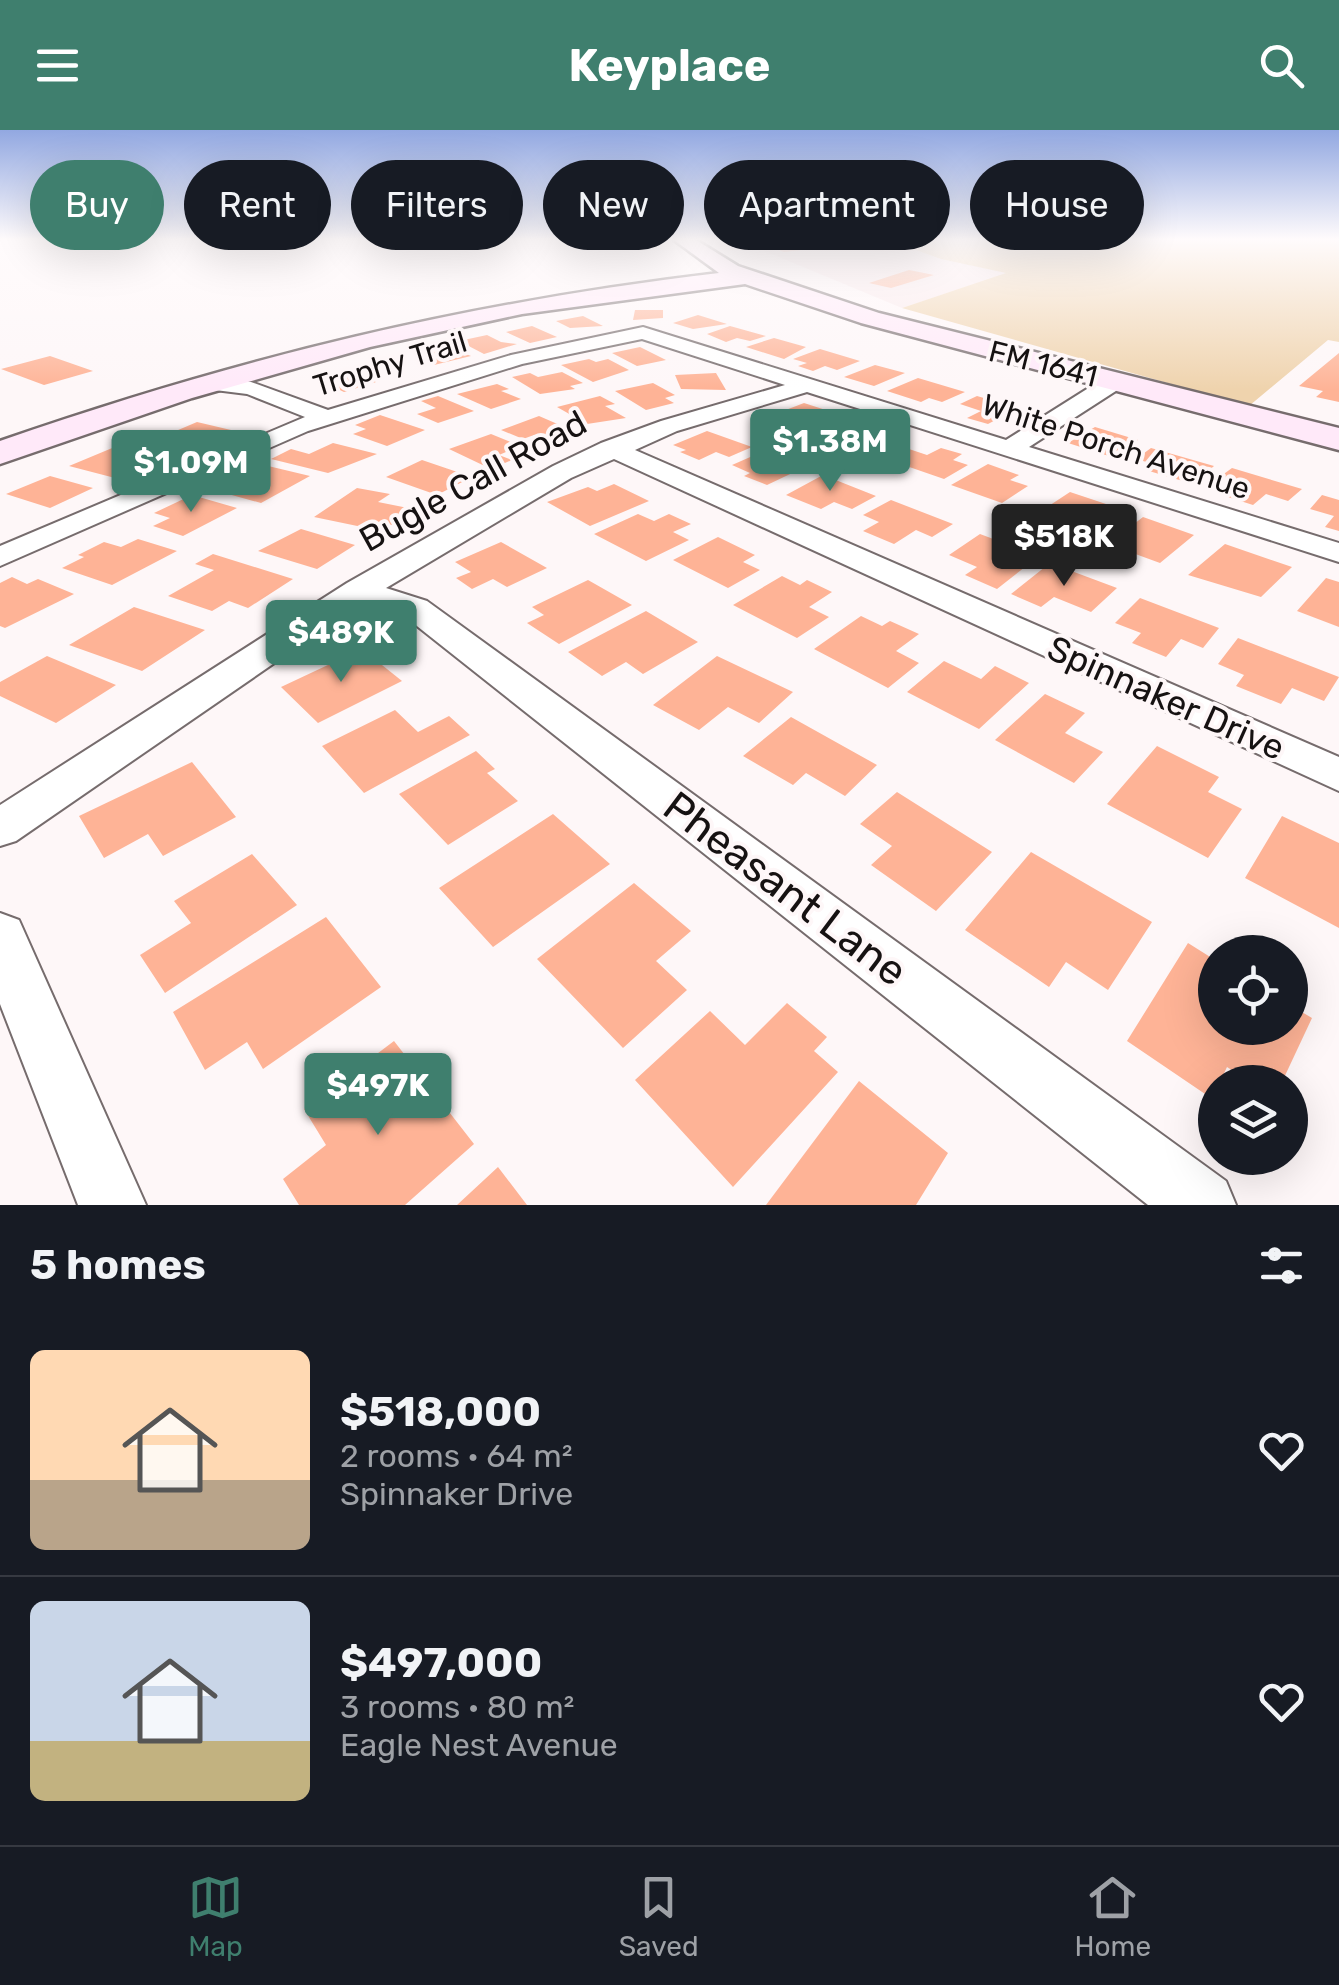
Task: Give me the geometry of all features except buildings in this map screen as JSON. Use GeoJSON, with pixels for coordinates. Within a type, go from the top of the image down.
{"type":"FeatureCollection","features":[{"type":"Feature","properties":{"kind":"main road"},"geometry":{"type":"LineString","coordinates":[[0,452],[208,382],[487,313],[651,290]]}},
{"type":"Feature","properties":{"kind":"main road","name":"FM 1641"},"geometry":{"type":"LineString","coordinates":[[792,290],[870,318],[1339,438]]}},
{"type":"Feature","properties":{"kind":"street","name":"White Porch Avenue"},"geometry":{"type":"LineString","coordinates":[[644,333],[1339,553]]}},
{"type":"Feature","properties":{"kind":"street","name":"Trophy Trail"},"geometry":{"type":"LineString","coordinates":[[0,557],[300,426],[518,359],[644,333]]}},
{"type":"Feature","properties":{"kind":"street"},"geometry":{"type":"LineString","coordinates":[[208,382],[252,388],[326,417]]}},
{"type":"Feature","properties":{"kind":"street"},"geometry":{"type":"LineString","coordinates":[[208,382],[222,399],[300,426]]}},
{"type":"Feature","properties":{"kind":"street"},"geometry":{"type":"LineString","coordinates":[[1011,448],[1114,382]]}},
{"type":"Feature","properties":{"kind":"street","name":"Bugle Call Road"},"geometry":{"type":"LineString","coordinates":[[0,828],[359,590],[562,472],[610,448],[670,426],[807,385]]}},
{"type":"Feature","properties":{"kind":"street","name":"Spinnaker Drive"},"geometry":{"type":"LineString","coordinates":[[610,448],[1339,775]]}},
{"type":"Feature","properties":{"kind":"street","name":"Pheasant Lane"},"geometry":{"type":"LineString","coordinates":[[359,590],[415,608],[1202,1205]]}},
{"type":"Feature","properties":{"kind":"street"},"geometry":{"type":"LineString","coordinates":[[0,936],[112,1205]]}},
{"type":"Feature","properties":{"kind":"shaded area"},"geometry":{"type":"Polygon","coordinates":[[[859,290],[956,290],[902,308],[859,290]]]}},
{"type":"Feature","properties":{"kind":"shaded area"},"geometry":{"type":"Polygon","coordinates":[[[955,290],[1339,290],[1339,342],[1328,340],[1249,406],[902,308],[955,290]]]}}]}
